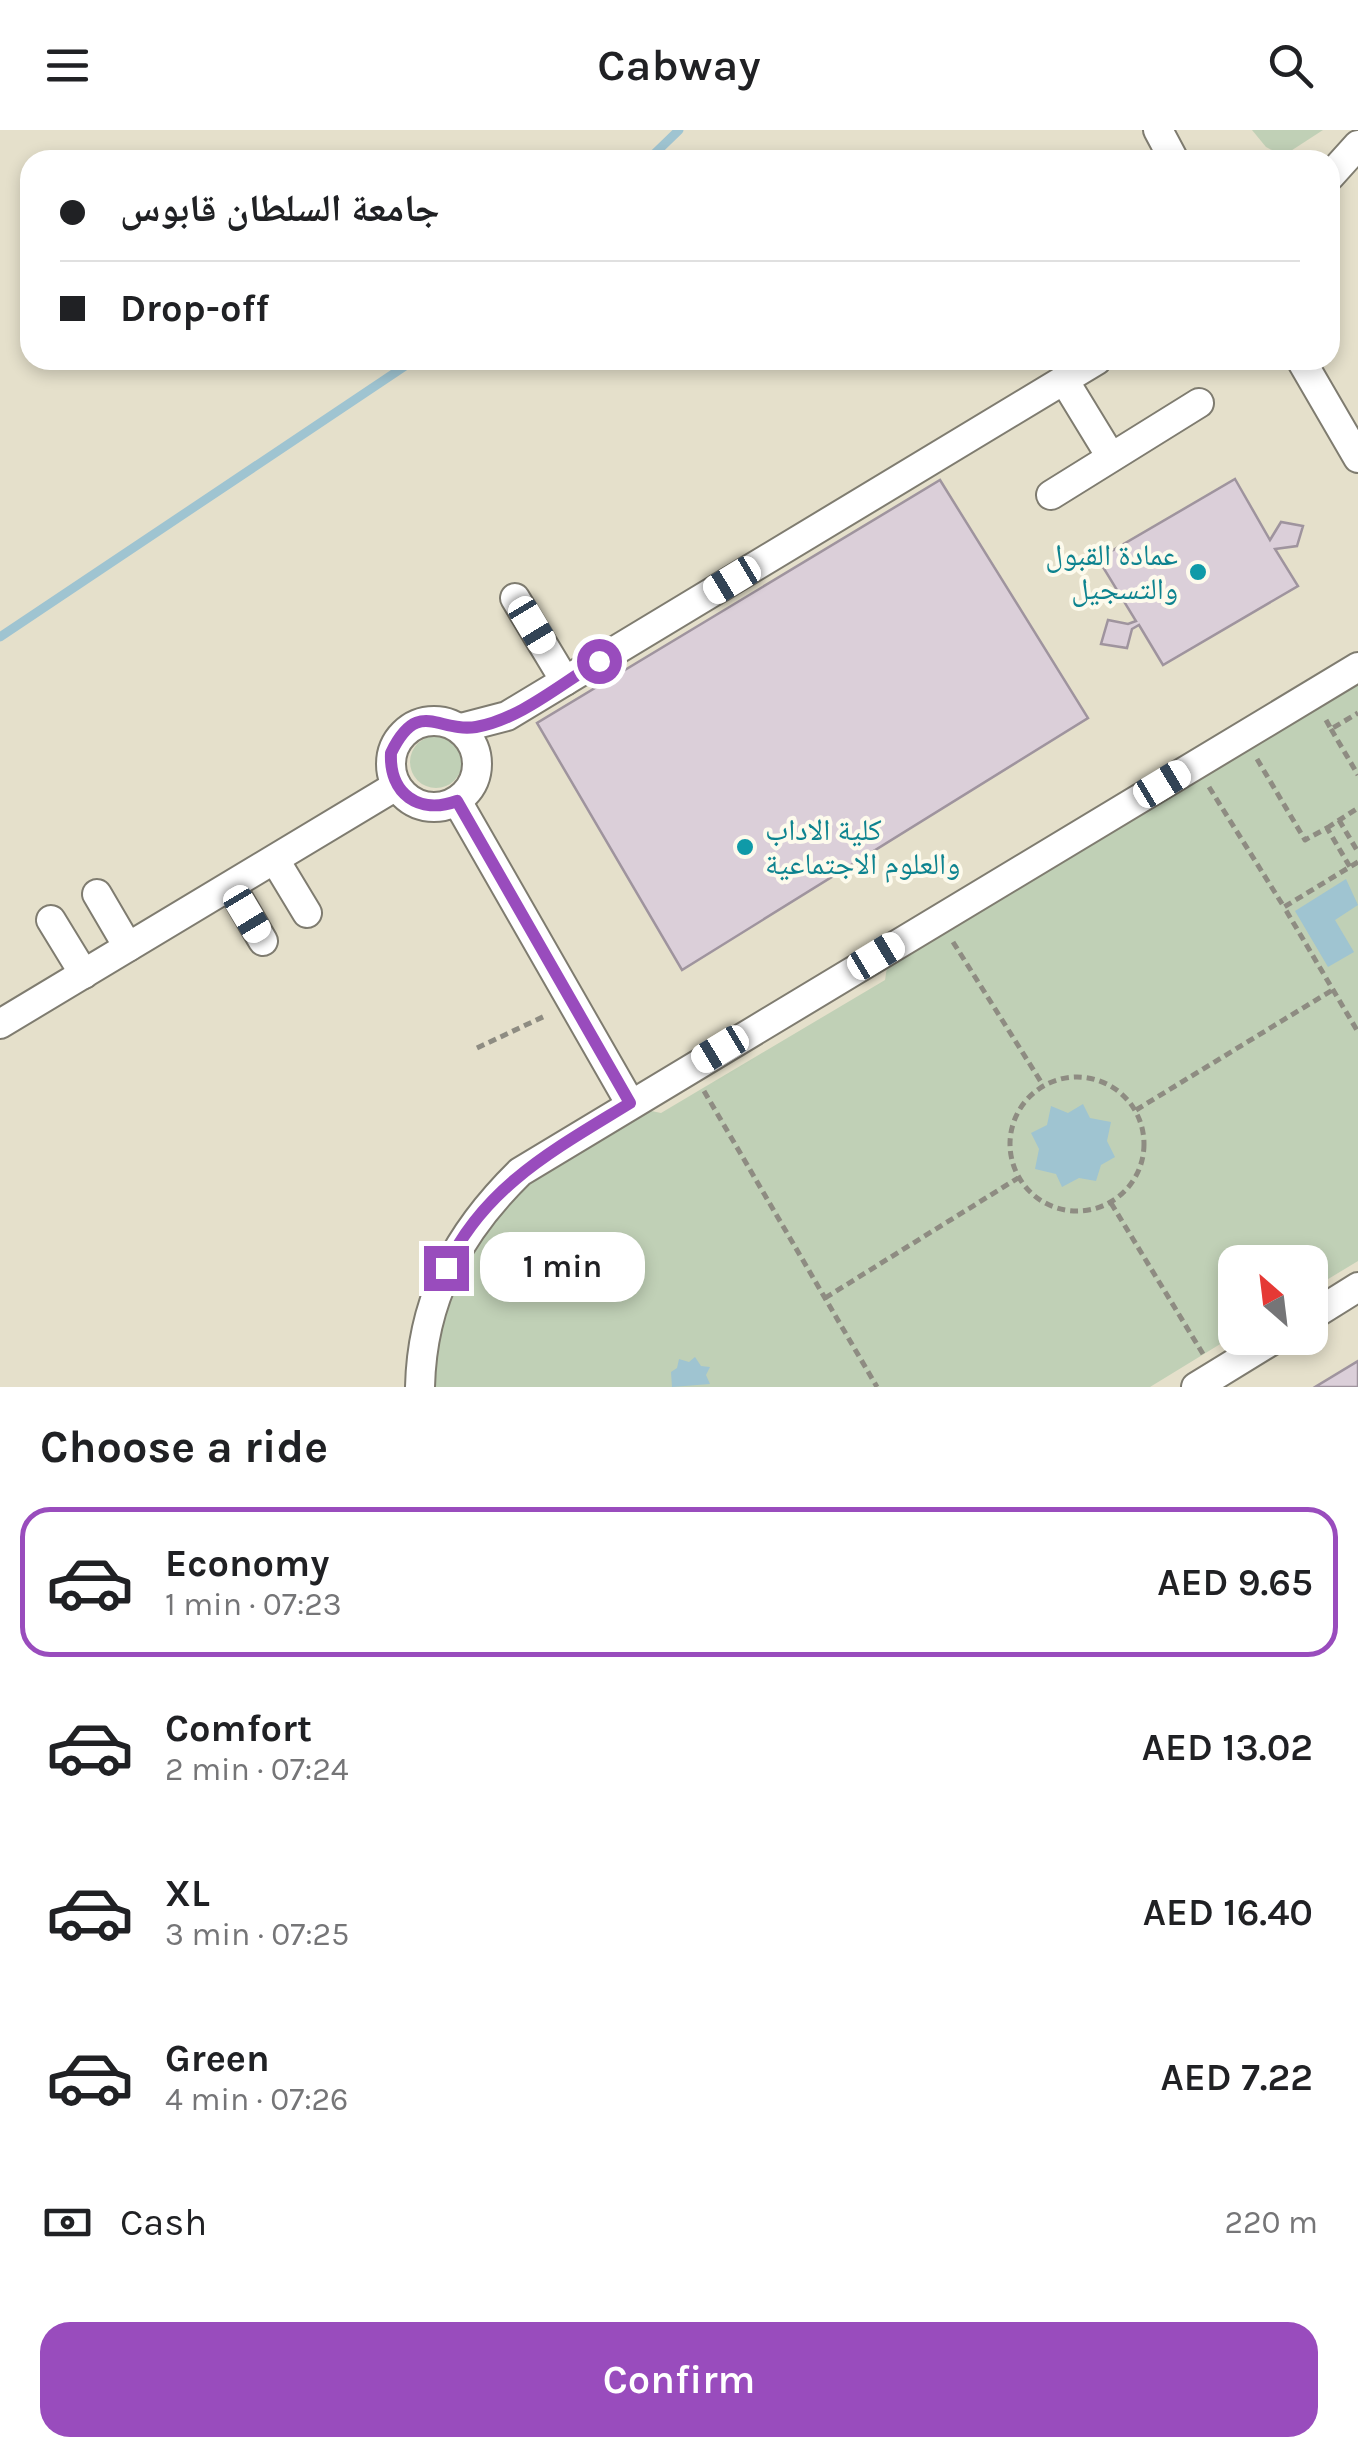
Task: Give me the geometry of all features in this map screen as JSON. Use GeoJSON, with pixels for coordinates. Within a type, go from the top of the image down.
{"type":"FeatureCollection","features":[{"type":"Feature","properties":{"kind":"lane"},"geometry":{"type":"LineString","coordinates":[[1340,165],[1358,145]]}},
{"type":"Feature","properties":{"kind":"lane"},"geometry":{"type":"LineString","coordinates":[[1340,186],[1358,167]]}},
{"type":"Feature","properties":{"kind":"lane"},"geometry":{"type":"LineString","coordinates":[[460,728],[472,741],[478,758],[476,774],[457,801],[424,806],[396,786],[391,753],[412,726],[428,720],[460,728],[507,716],[1080,370]]}},
{"type":"Feature","properties":{"kind":"lane"},"geometry":{"type":"LineString","coordinates":[[1306,370],[1358,458]]}},
{"type":"Feature","properties":{"kind":"lane"},"geometry":{"type":"LineString","coordinates":[[1064,380],[1111,457]]}},
{"type":"Feature","properties":{"kind":"lane"},"geometry":{"type":"LineString","coordinates":[[1050,494],[1199,403]]}},
{"type":"Feature","properties":{"kind":"lane"},"geometry":{"type":"LineString","coordinates":[[515,598],[566,681]]}},
{"type":"Feature","properties":{"kind":"lane"},"geometry":{"type":"LineString","coordinates":[[420,1387],[424,1336],[436,1290],[457,1246],[485,1206],[520,1172],[1358,666]]}},
{"type":"Feature","properties":{"kind":"lane"},"geometry":{"type":"LineString","coordinates":[[478,758],[507,716]]}},
{"type":"Feature","properties":{"kind":"lane"},"geometry":{"type":"LineString","coordinates":[[0,1024],[396,786]]}},
{"type":"Feature","properties":{"kind":"lane"},"geometry":{"type":"LineString","coordinates":[[457,801],[630,1103]]}},
{"type":"Feature","properties":{"kind":"lane"},"geometry":{"type":"LineString","coordinates":[[275,860],[308,914]]}},
{"type":"Feature","properties":{"kind":"lane"},"geometry":{"type":"LineString","coordinates":[[231,886],[263,941]]}},
{"type":"Feature","properties":{"kind":"lane"},"geometry":{"type":"LineString","coordinates":[[97,894],[128,947]]}},
{"type":"Feature","properties":{"kind":"lane"},"geometry":{"type":"LineString","coordinates":[[52,920],[84,974]]}},
{"type":"Feature","properties":{"kind":"lane"},"geometry":{"type":"LineString","coordinates":[[1328,1306],[1358,1287]]}},
{"type":"Feature","properties":{"kind":"lane"},"geometry":{"type":"LineString","coordinates":[[1206,1381],[1248,1355]]}},
{"type":"Feature","properties":{"kind":"path"},"geometry":{"type":"LineString","coordinates":[[1332,729],[1358,775]]}},
{"type":"Feature","properties":{"kind":"path"},"geometry":{"type":"LineString","coordinates":[[1243,736],[1305,840],[1356,810],[1358,819]]}},
{"type":"Feature","properties":{"kind":"path"},"geometry":{"type":"LineString","coordinates":[[1194,764],[1358,1032]]}},
{"type":"Feature","properties":{"kind":"path"},"geometry":{"type":"LineString","coordinates":[[1340,820],[1358,852]]}},
{"type":"Feature","properties":{"kind":"path"},"geometry":{"type":"LineString","coordinates":[[1326,828],[1350,867]]}},
{"type":"Feature","properties":{"kind":"path"},"geometry":{"type":"LineString","coordinates":[[1284,907],[1358,862]]}},
{"type":"Feature","properties":{"kind":"path"},"geometry":{"type":"LineString","coordinates":[[938,918],[1044,1085]]}},
{"type":"Feature","properties":{"kind":"path"},"geometry":{"type":"LineString","coordinates":[[1136,1110],[1334,990]]}},
{"type":"Feature","properties":{"kind":"path"},"geometry":{"type":"LineString","coordinates":[[476,1048],[540,1019]]}},
{"type":"Feature","properties":{"kind":"path"},"geometry":{"type":"LineString","coordinates":[[690,1067],[877,1387]]}},
{"type":"Feature","properties":{"kind":"path"},"geometry":{"type":"LineString","coordinates":[[1078,1076],[1095,1079],[1125,1096],[1136,1110],[1145,1144],[1143,1161],[1136,1178],[1111,1202],[1077,1212],[1059,1210],[1043,1203],[1018,1178],[1009,1144],[1012,1127],[1018,1110],[1044,1085],[1078,1076]]}},
{"type":"Feature","properties":{"kind":"path"},"geometry":{"type":"LineString","coordinates":[[825,1298],[1018,1178]]}},
{"type":"Feature","properties":{"kind":"path"},"geometry":{"type":"LineString","coordinates":[[1111,1202],[1206,1381]]}},
{"type":"Feature","properties":{"kind":"shaded area"},"geometry":{"type":"Polygon","coordinates":[[[0,130],[1358,130],[1358,1387],[0,1387],[0,130]]]}},
{"type":"Feature","properties":{"kind":"green space"},"geometry":{"type":"Polygon","coordinates":[[[1252,130],[1323,130],[1292,150],[1266,147],[1252,130]]]}},
{"type":"Feature","properties":{"kind":"green space"},"geometry":{"type":"Polygon","coordinates":[[[1358,679],[1358,1261],[1328,1279],[1328,1245],[1218,1245],[1218,1345],[1150,1387],[424,1387],[424,1364],[467,1248],[524,1180],[642,1109],[661,1113],[885,980],[888,961],[1358,679]]]}},
{"type":"Feature","properties":{"kind":"green space"},"geometry":{"type":"Polygon","coordinates":[[[436,736],[454,744],[462,762],[454,780],[436,788],[418,780],[410,762],[418,744],[436,736]]]}},
{"type":"Feature","properties":{"kind":"water"},"geometry":{"type":"Polygon","coordinates":[[[1346,879],[1358,905],[1335,920],[1354,952],[1328,967],[1295,911],[1346,879]]]}},
{"type":"Feature","properties":{"kind":"water"},"geometry":{"type":"Polygon","coordinates":[[[1083,1104],[1090,1118],[1111,1122],[1107,1141],[1115,1157],[1101,1165],[1096,1181],[1079,1178],[1062,1187],[1056,1174],[1035,1169],[1039,1149],[1031,1133],[1047,1125],[1051,1106],[1068,1113],[1083,1104]]]}},
{"type":"Feature","properties":{"kind":"water"},"geometry":{"type":"Polygon","coordinates":[[[695,1357],[701,1366],[710,1367],[706,1375],[710,1384],[672,1387],[671,1372],[677,1368],[679,1359],[689,1362],[695,1357]]]}},
{"type":"Feature","properties":{"kind":"building","name":"عمادة القبول والتسجيل"},"geometry":{"type":"Polygon","coordinates":[[[1235,479],[1270,540],[1281,522],[1303,526],[1297,546],[1275,549],[1298,586],[1163,665],[1139,625],[1132,629],[1127,648],[1101,644],[1108,620],[1128,624],[1136,621],[1098,559],[1235,479]]]}},
{"type":"Feature","properties":{"kind":"building","name":"كلية الاداب والعلوم الاجتماعية"},"geometry":{"type":"Polygon","coordinates":[[[940,480],[1088,718],[682,970],[537,723],[940,480]]]}},
{"type":"Feature","properties":{"kind":"building"},"geometry":{"type":"Polygon","coordinates":[[[1358,1361],[1358,1387],[1315,1387],[1358,1361]]]}},
{"type":"Feature","properties":{"kind":"waterway"},"geometry":{"type":"LineString","coordinates":[[658,150],[679,130]]}},
{"type":"Feature","properties":{"kind":"waterway"},"geometry":{"type":"LineString","coordinates":[[0,637],[399,370]]}},
{"type":"Feature","properties":{"kind":"place","name":"عمادة القبول والتسجيل"},"geometry":{"type":"Point","coordinates":[1198,572]}},
{"type":"Feature","properties":{"kind":"place","name":"كلية الاداب والعلوم الاجتماعية"},"geometry":{"type":"Point","coordinates":[745,847]}},
{"type":"Feature","properties":{"kind":"route"},"geometry":{"type":"LineString","coordinates":[[446,1268],[485,1206],[520,1172],[630,1103],[457,801],[441,807],[424,806],[408,799],[396,786],[390,770],[391,753],[412,726],[428,720],[445,721],[460,728],[492,723],[599,661]]}}]}
